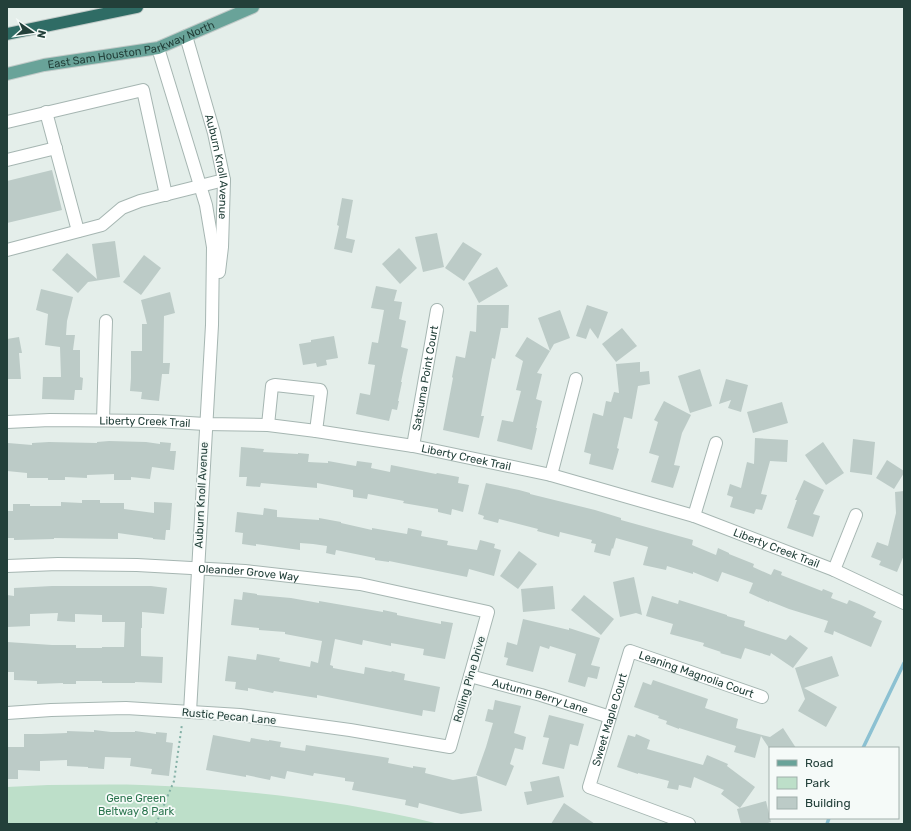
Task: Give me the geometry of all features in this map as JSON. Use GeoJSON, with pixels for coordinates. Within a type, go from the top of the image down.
{"type":"FeatureCollection","features":[{"type":"Feature","properties":{"kind":"highway"},"geometry":{"type":"LineString","coordinates":[[7,34],[137,7]]}},
{"type":"Feature","properties":{"kind":"main road","name":"East Sam Houston Parkway North"},"geometry":{"type":"LineString","coordinates":[[7,74],[44,65],[158,48],[253,7]]}},
{"type":"Feature","properties":{"kind":"street","name":"Auburn Knoll Avenue"},"geometry":{"type":"LineString","coordinates":[[186,36],[214,133],[224,180],[222,247],[212,325]]}},
{"type":"Feature","properties":{"kind":"street","name":"Auburn Knoll Avenue"},"geometry":{"type":"LineString","coordinates":[[158,48],[206,205],[213,247],[212,325],[190,712]]}},
{"type":"Feature","properties":{"kind":"street"},"geometry":{"type":"LineString","coordinates":[[7,122],[143,90],[166,195]]}},
{"type":"Feature","properties":{"kind":"street"},"geometry":{"type":"LineString","coordinates":[[46,112],[78,231]]}},
{"type":"Feature","properties":{"kind":"street"},"geometry":{"type":"LineString","coordinates":[[7,160],[56,148]]}},
{"type":"Feature","properties":{"kind":"street"},"geometry":{"type":"LineString","coordinates":[[7,250],[102,225],[122,208],[140,201],[224,180]]}},
{"type":"Feature","properties":{"kind":"street","name":"Satsuma Point Court"},"geometry":{"type":"LineString","coordinates":[[413,446],[437,310]]}},
{"type":"Feature","properties":{"kind":"street"},"geometry":{"type":"LineString","coordinates":[[103,420],[106,321]]}},
{"type":"Feature","properties":{"kind":"street"},"geometry":{"type":"LineString","coordinates":[[551,475],[576,379]]}},
{"type":"Feature","properties":{"kind":"street"},"geometry":{"type":"LineString","coordinates":[[268,425],[272,386],[274,384],[320,390],[316,431]]}},
{"type":"Feature","properties":{"kind":"street","name":"Liberty Creek Trail"},"geometry":{"type":"LineString","coordinates":[[7,422],[103,420],[268,425],[413,446],[551,475],[694,516],[834,570],[904,603]]}},
{"type":"Feature","properties":{"kind":"street"},"geometry":{"type":"LineString","coordinates":[[694,516],[716,443]]}},
{"type":"Feature","properties":{"kind":"street"},"geometry":{"type":"LineString","coordinates":[[834,570],[856,515]]}},
{"type":"Feature","properties":{"kind":"street","name":"Oleander Grove Way"},"geometry":{"type":"LineString","coordinates":[[7,566],[58,564],[137,565],[245,571],[360,584],[488,612]]}},
{"type":"Feature","properties":{"kind":"street","name":"Rolling Pine Drive"},"geometry":{"type":"LineString","coordinates":[[450,747],[488,612]]}},
{"type":"Feature","properties":{"kind":"street","name":"Leaning Magnolia Court"},"geometry":{"type":"LineString","coordinates":[[630,651],[762,697]]}},
{"type":"Feature","properties":{"kind":"street","name":"Sweet Maple Court"},"geometry":{"type":"LineString","coordinates":[[630,651],[588,787],[689,824]]}},
{"type":"Feature","properties":{"kind":"street","name":"Autumn Berry Lane"},"geometry":{"type":"LineString","coordinates":[[470,676],[541,695],[610,717]]}},
{"type":"Feature","properties":{"kind":"street","name":"Rustic Pecan Lane"},"geometry":{"type":"LineString","coordinates":[[7,713],[126,708],[248,716],[350,730],[450,747]]}},
{"type":"Feature","properties":{"kind":"path"},"geometry":{"type":"LineString","coordinates":[[156,824],[174,781],[181,724],[190,712]]}},
{"type":"Feature","properties":{"kind":"green space","name":"Gene Green Beltway 8 Park"},"geometry":{"type":"Polygon","coordinates":[[[48,785],[142,785],[217,789],[329,802],[366,808],[439,824],[7,824],[7,787],[48,785]]]}},
{"type":"Feature","properties":{"kind":"building"},"geometry":{"type":"Polygon","coordinates":[[[52,170],[62,210],[7,223],[7,181],[52,170]]]}},
{"type":"Feature","properties":{"kind":"building"},"geometry":{"type":"Polygon","coordinates":[[[342,198],[353,200],[346,238],[355,240],[352,253],[334,249],[339,226],[337,225],[342,198]]]}},
{"type":"Feature","properties":{"kind":"building"},"geometry":{"type":"Polygon","coordinates":[[[437,233],[444,267],[423,272],[415,237],[437,233]]]}},
{"type":"Feature","properties":{"kind":"building"},"geometry":{"type":"Polygon","coordinates":[[[115,241],[120,277],[88,282],[78,293],[52,270],[67,253],[97,279],[92,244],[115,241]]]}},
{"type":"Feature","properties":{"kind":"building"},"geometry":{"type":"Polygon","coordinates":[[[463,242],[482,254],[464,281],[445,268],[463,242]]]}},
{"type":"Feature","properties":{"kind":"building"},"geometry":{"type":"Polygon","coordinates":[[[399,248],[417,268],[400,284],[382,264],[399,248]]]}},
{"type":"Feature","properties":{"kind":"building"},"geometry":{"type":"Polygon","coordinates":[[[144,255],[161,268],[141,295],[123,282],[144,255]]]}},
{"type":"Feature","properties":{"kind":"building"},"geometry":{"type":"Polygon","coordinates":[[[497,267],[508,286],[479,303],[468,283],[497,267]]]}},
{"type":"Feature","properties":{"kind":"building"},"geometry":{"type":"Polygon","coordinates":[[[376,286],[397,290],[394,301],[402,302],[399,319],[406,321],[401,347],[408,349],[397,410],[392,409],[389,421],[356,414],[360,393],[370,395],[375,365],[368,364],[372,342],[378,343],[384,310],[371,308],[376,286]]]}},
{"type":"Feature","properties":{"kind":"building"},"geometry":{"type":"Polygon","coordinates":[[[41,289],[73,297],[67,321],[66,335],[75,335],[73,350],[80,350],[80,377],[83,378],[82,390],[75,390],[74,400],[42,399],[43,377],[61,377],[60,347],[45,345],[48,314],[36,310],[41,289]]]}},
{"type":"Feature","properties":{"kind":"building"},"geometry":{"type":"Polygon","coordinates":[[[170,292],[175,313],[164,316],[163,363],[170,363],[169,374],[162,374],[159,401],[141,399],[142,392],[130,391],[131,351],[142,351],[142,324],[147,324],[141,300],[170,292]]]}},
{"type":"Feature","properties":{"kind":"building"},"geometry":{"type":"Polygon","coordinates":[[[477,305],[509,305],[508,328],[501,328],[495,359],[492,358],[481,416],[484,416],[479,438],[443,430],[456,356],[465,358],[470,331],[476,332],[477,305]]]}},
{"type":"Feature","properties":{"kind":"building"},"geometry":{"type":"Polygon","coordinates":[[[587,305],[608,312],[598,339],[590,328],[586,339],[576,336],[587,305]]]}},
{"type":"Feature","properties":{"kind":"building"},"geometry":{"type":"Polygon","coordinates":[[[560,310],[570,338],[554,344],[550,351],[538,318],[560,310]]]}},
{"type":"Feature","properties":{"kind":"building"},"geometry":{"type":"Polygon","coordinates":[[[622,328],[637,346],[616,362],[602,344],[622,328]]]}},
{"type":"Feature","properties":{"kind":"building"},"geometry":{"type":"Polygon","coordinates":[[[334,336],[338,358],[326,360],[327,365],[317,367],[316,363],[303,365],[299,344],[311,342],[311,340],[334,336]]]}},
{"type":"Feature","properties":{"kind":"building"},"geometry":{"type":"Polygon","coordinates":[[[19,337],[22,353],[19,353],[21,379],[7,379],[7,339],[19,337]]]}},
{"type":"Feature","properties":{"kind":"building"},"geometry":{"type":"Polygon","coordinates":[[[527,337],[550,351],[537,373],[542,374],[536,399],[542,401],[532,450],[497,441],[502,420],[513,422],[521,391],[516,390],[523,361],[515,356],[527,337]]]}},
{"type":"Feature","properties":{"kind":"building"},"geometry":{"type":"Polygon","coordinates":[[[640,362],[640,372],[649,371],[650,384],[638,386],[632,419],[624,417],[617,448],[619,449],[613,470],[589,464],[591,454],[584,452],[593,413],[603,416],[606,401],[611,402],[614,392],[619,393],[616,364],[640,362]]]}},
{"type":"Feature","properties":{"kind":"building"},"geometry":{"type":"Polygon","coordinates":[[[700,369],[712,406],[690,413],[678,376],[700,369]]]}},
{"type":"Feature","properties":{"kind":"building"},"geometry":{"type":"Polygon","coordinates":[[[726,379],[748,385],[741,412],[728,408],[731,400],[719,404],[726,379]]]}},
{"type":"Feature","properties":{"kind":"building"},"geometry":{"type":"Polygon","coordinates":[[[664,401],[691,415],[682,433],[674,465],[680,466],[673,488],[651,482],[659,456],[649,453],[658,422],[654,420],[664,401]]]}},
{"type":"Feature","properties":{"kind":"building"},"geometry":{"type":"Polygon","coordinates":[[[782,402],[788,423],[753,433],[747,412],[782,402]]]}},
{"type":"Feature","properties":{"kind":"building"},"geometry":{"type":"Polygon","coordinates":[[[755,438],[788,440],[787,462],[770,461],[761,494],[767,495],[762,510],[756,509],[754,514],[730,507],[733,497],[727,495],[730,484],[741,488],[747,462],[754,464],[755,438]]]}},
{"type":"Feature","properties":{"kind":"building"},"geometry":{"type":"Polygon","coordinates":[[[853,439],[875,442],[872,475],[850,472],[853,439]]]}},
{"type":"Feature","properties":{"kind":"building"},"geometry":{"type":"Polygon","coordinates":[[[109,441],[160,444],[160,442],[171,443],[170,451],[176,451],[174,470],[152,467],[150,479],[131,477],[131,480],[114,480],[114,474],[87,475],[87,478],[65,477],[65,480],[48,480],[48,478],[27,478],[27,473],[7,471],[8,443],[32,445],[32,443],[49,442],[97,443],[109,441]]]}},
{"type":"Feature","properties":{"kind":"building"},"geometry":{"type":"Polygon","coordinates":[[[823,442],[844,473],[826,485],[805,455],[823,442]]]}},
{"type":"Feature","properties":{"kind":"building"},"geometry":{"type":"Polygon","coordinates":[[[241,447],[264,449],[263,452],[309,454],[308,462],[328,463],[328,461],[356,466],[357,461],[372,463],[371,468],[390,472],[391,465],[459,477],[458,483],[469,485],[463,512],[452,509],[451,515],[438,512],[438,509],[403,503],[404,501],[368,494],[367,499],[353,497],[353,490],[317,483],[317,488],[261,483],[260,487],[246,486],[247,477],[239,477],[241,447]]]}},
{"type":"Feature","properties":{"kind":"building"},"geometry":{"type":"Polygon","coordinates":[[[887,460],[904,471],[894,489],[876,478],[887,460]]]}},
{"type":"Feature","properties":{"kind":"building"},"geometry":{"type":"Polygon","coordinates":[[[804,480],[824,490],[813,514],[820,516],[813,537],[787,528],[797,500],[795,500],[804,480]]]}},
{"type":"Feature","properties":{"kind":"building"},"geometry":{"type":"Polygon","coordinates":[[[486,483],[595,510],[621,518],[621,520],[693,540],[692,545],[716,555],[718,548],[754,564],[753,567],[771,575],[774,569],[782,572],[781,575],[822,591],[823,589],[833,593],[831,598],[847,604],[849,600],[859,604],[876,612],[873,617],[882,621],[871,647],[834,631],[833,635],[824,632],[828,621],[769,602],[749,593],[753,583],[722,572],[718,582],[693,572],[693,574],[667,566],[666,570],[643,565],[648,547],[616,538],[610,556],[594,552],[596,544],[591,543],[592,540],[560,532],[559,537],[537,531],[538,529],[499,519],[498,523],[483,519],[484,516],[478,514],[486,483]]]}},
{"type":"Feature","properties":{"kind":"building"},"geometry":{"type":"Polygon","coordinates":[[[904,491],[904,555],[897,572],[879,565],[881,561],[871,557],[877,542],[888,546],[896,513],[895,492],[904,491]]]}},
{"type":"Feature","properties":{"kind":"building"},"geometry":{"type":"Polygon","coordinates":[[[82,500],[100,500],[100,503],[124,503],[124,509],[154,513],[154,502],[172,503],[170,530],[166,530],[165,540],[118,533],[118,539],[54,538],[14,540],[14,538],[7,538],[7,511],[13,511],[13,504],[30,504],[30,506],[61,506],[61,502],[82,503],[82,500]]]}},
{"type":"Feature","properties":{"kind":"building"},"geometry":{"type":"Polygon","coordinates":[[[264,508],[277,510],[277,517],[319,520],[319,518],[372,530],[372,528],[407,534],[408,528],[422,531],[421,536],[448,541],[447,545],[477,550],[480,540],[495,544],[494,548],[501,550],[494,576],[469,569],[467,577],[389,561],[375,560],[375,558],[336,550],[335,555],[326,553],[327,546],[300,543],[300,550],[256,544],[256,546],[242,544],[243,533],[235,532],[237,512],[263,515],[264,508]]]}},
{"type":"Feature","properties":{"kind":"building"},"geometry":{"type":"Polygon","coordinates":[[[519,551],[537,564],[518,589],[500,576],[519,551]]]}},
{"type":"Feature","properties":{"kind":"building"},"geometry":{"type":"Polygon","coordinates":[[[634,577],[642,615],[636,613],[620,617],[613,582],[634,577]]]}},
{"type":"Feature","properties":{"kind":"building"},"geometry":{"type":"Polygon","coordinates":[[[52,586],[151,586],[167,588],[164,614],[142,612],[141,628],[141,656],[163,657],[162,683],[102,683],[102,681],[76,681],[76,684],[37,684],[37,681],[14,680],[14,672],[7,672],[7,642],[76,645],[76,648],[124,647],[125,622],[102,622],[102,615],[75,614],[75,622],[57,621],[58,613],[30,614],[30,626],[7,627],[7,595],[14,596],[14,588],[52,586]]]}},
{"type":"Feature","properties":{"kind":"building"},"geometry":{"type":"Polygon","coordinates":[[[553,586],[555,609],[523,612],[521,589],[553,586]]]}},
{"type":"Feature","properties":{"kind":"building"},"geometry":{"type":"Polygon","coordinates":[[[243,592],[319,603],[319,601],[383,612],[383,610],[397,613],[397,615],[441,624],[441,621],[453,623],[445,659],[423,655],[424,649],[391,643],[391,646],[363,640],[362,645],[335,639],[330,665],[333,666],[333,668],[364,674],[365,667],[392,671],[405,674],[404,680],[440,687],[435,712],[423,710],[422,716],[317,695],[317,698],[274,691],[273,693],[248,688],[248,691],[235,689],[236,682],[225,681],[228,656],[256,660],[257,654],[280,658],[279,661],[310,667],[311,661],[318,663],[322,641],[285,634],[285,632],[259,630],[259,628],[231,625],[234,599],[242,600],[243,592]]]}},
{"type":"Feature","properties":{"kind":"building"},"geometry":{"type":"Polygon","coordinates":[[[584,595],[614,619],[601,635],[571,610],[584,595]]]}},
{"type":"Feature","properties":{"kind":"building"},"geometry":{"type":"Polygon","coordinates":[[[652,596],[678,604],[679,600],[727,615],[745,621],[744,626],[786,640],[790,635],[808,648],[793,668],[771,653],[770,656],[745,648],[741,659],[720,653],[721,652],[703,646],[704,643],[670,634],[673,624],[646,616],[652,596]]]}},
{"type":"Feature","properties":{"kind":"building"},"geometry":{"type":"Polygon","coordinates":[[[523,619],[569,630],[569,628],[600,638],[591,665],[600,667],[597,679],[588,677],[585,687],[568,682],[576,654],[550,646],[549,649],[540,646],[533,672],[506,665],[508,658],[504,657],[507,642],[517,645],[523,619]]]}},
{"type":"Feature","properties":{"kind":"building"},"geometry":{"type":"Polygon","coordinates":[[[832,656],[839,676],[804,688],[837,707],[826,727],[798,711],[805,699],[795,668],[832,656]]]}},
{"type":"Feature","properties":{"kind":"building"},"geometry":{"type":"Polygon","coordinates":[[[653,680],[708,699],[705,708],[738,719],[736,728],[770,737],[783,728],[795,747],[769,748],[761,736],[755,758],[734,752],[736,746],[666,724],[667,721],[658,718],[659,716],[634,707],[643,682],[651,685],[653,680]]]}},
{"type":"Feature","properties":{"kind":"building"},"geometry":{"type":"Polygon","coordinates":[[[495,700],[521,706],[514,733],[526,737],[523,750],[515,748],[510,764],[514,766],[506,786],[476,775],[493,723],[485,721],[488,709],[493,710],[495,700]]]}},
{"type":"Feature","properties":{"kind":"building"},"geometry":{"type":"Polygon","coordinates":[[[549,715],[584,724],[578,746],[570,744],[564,769],[542,764],[549,738],[543,737],[549,715]]]}},
{"type":"Feature","properties":{"kind":"building"},"geometry":{"type":"Polygon","coordinates":[[[94,730],[111,732],[135,731],[156,734],[156,732],[167,733],[166,742],[173,743],[169,776],[151,774],[152,769],[130,766],[131,758],[105,757],[104,769],[67,766],[67,760],[40,761],[40,771],[18,770],[18,779],[7,779],[7,747],[24,747],[24,734],[67,733],[67,731],[94,732],[94,730]]]}},
{"type":"Feature","properties":{"kind":"building"},"geometry":{"type":"Polygon","coordinates":[[[636,734],[650,740],[647,749],[703,765],[707,755],[728,764],[727,766],[755,787],[740,808],[721,794],[724,790],[694,777],[691,788],[679,785],[678,790],[667,788],[669,781],[638,774],[617,767],[628,735],[635,737],[636,734]]]}},
{"type":"Feature","properties":{"kind":"building"},"geometry":{"type":"Polygon","coordinates":[[[213,735],[250,742],[251,738],[281,742],[280,747],[305,751],[306,745],[389,758],[388,763],[413,768],[413,766],[426,768],[425,773],[453,780],[477,776],[482,811],[461,814],[419,803],[418,808],[405,805],[406,800],[352,790],[354,782],[345,781],[345,778],[314,773],[313,776],[287,771],[285,779],[271,776],[270,780],[246,775],[246,777],[206,770],[213,735]]]}},
{"type":"Feature","properties":{"kind":"building"},"geometry":{"type":"Polygon","coordinates":[[[559,776],[564,797],[527,805],[524,792],[532,791],[530,782],[559,776]]]}},
{"type":"Feature","properties":{"kind":"building"},"geometry":{"type":"Polygon","coordinates":[[[766,801],[769,819],[771,822],[765,824],[741,824],[737,809],[766,801]]]}},
{"type":"Feature","properties":{"kind":"building"},"geometry":{"type":"Polygon","coordinates":[[[564,803],[595,824],[551,824],[564,803]]]}},
{"type":"Feature","properties":{"kind":"waterway"},"geometry":{"type":"LineString","coordinates":[[863,747],[904,663]]}},
{"type":"Feature","properties":{"kind":"waterway"},"geometry":{"type":"LineString","coordinates":[[827,824],[829,819]]}}]}
